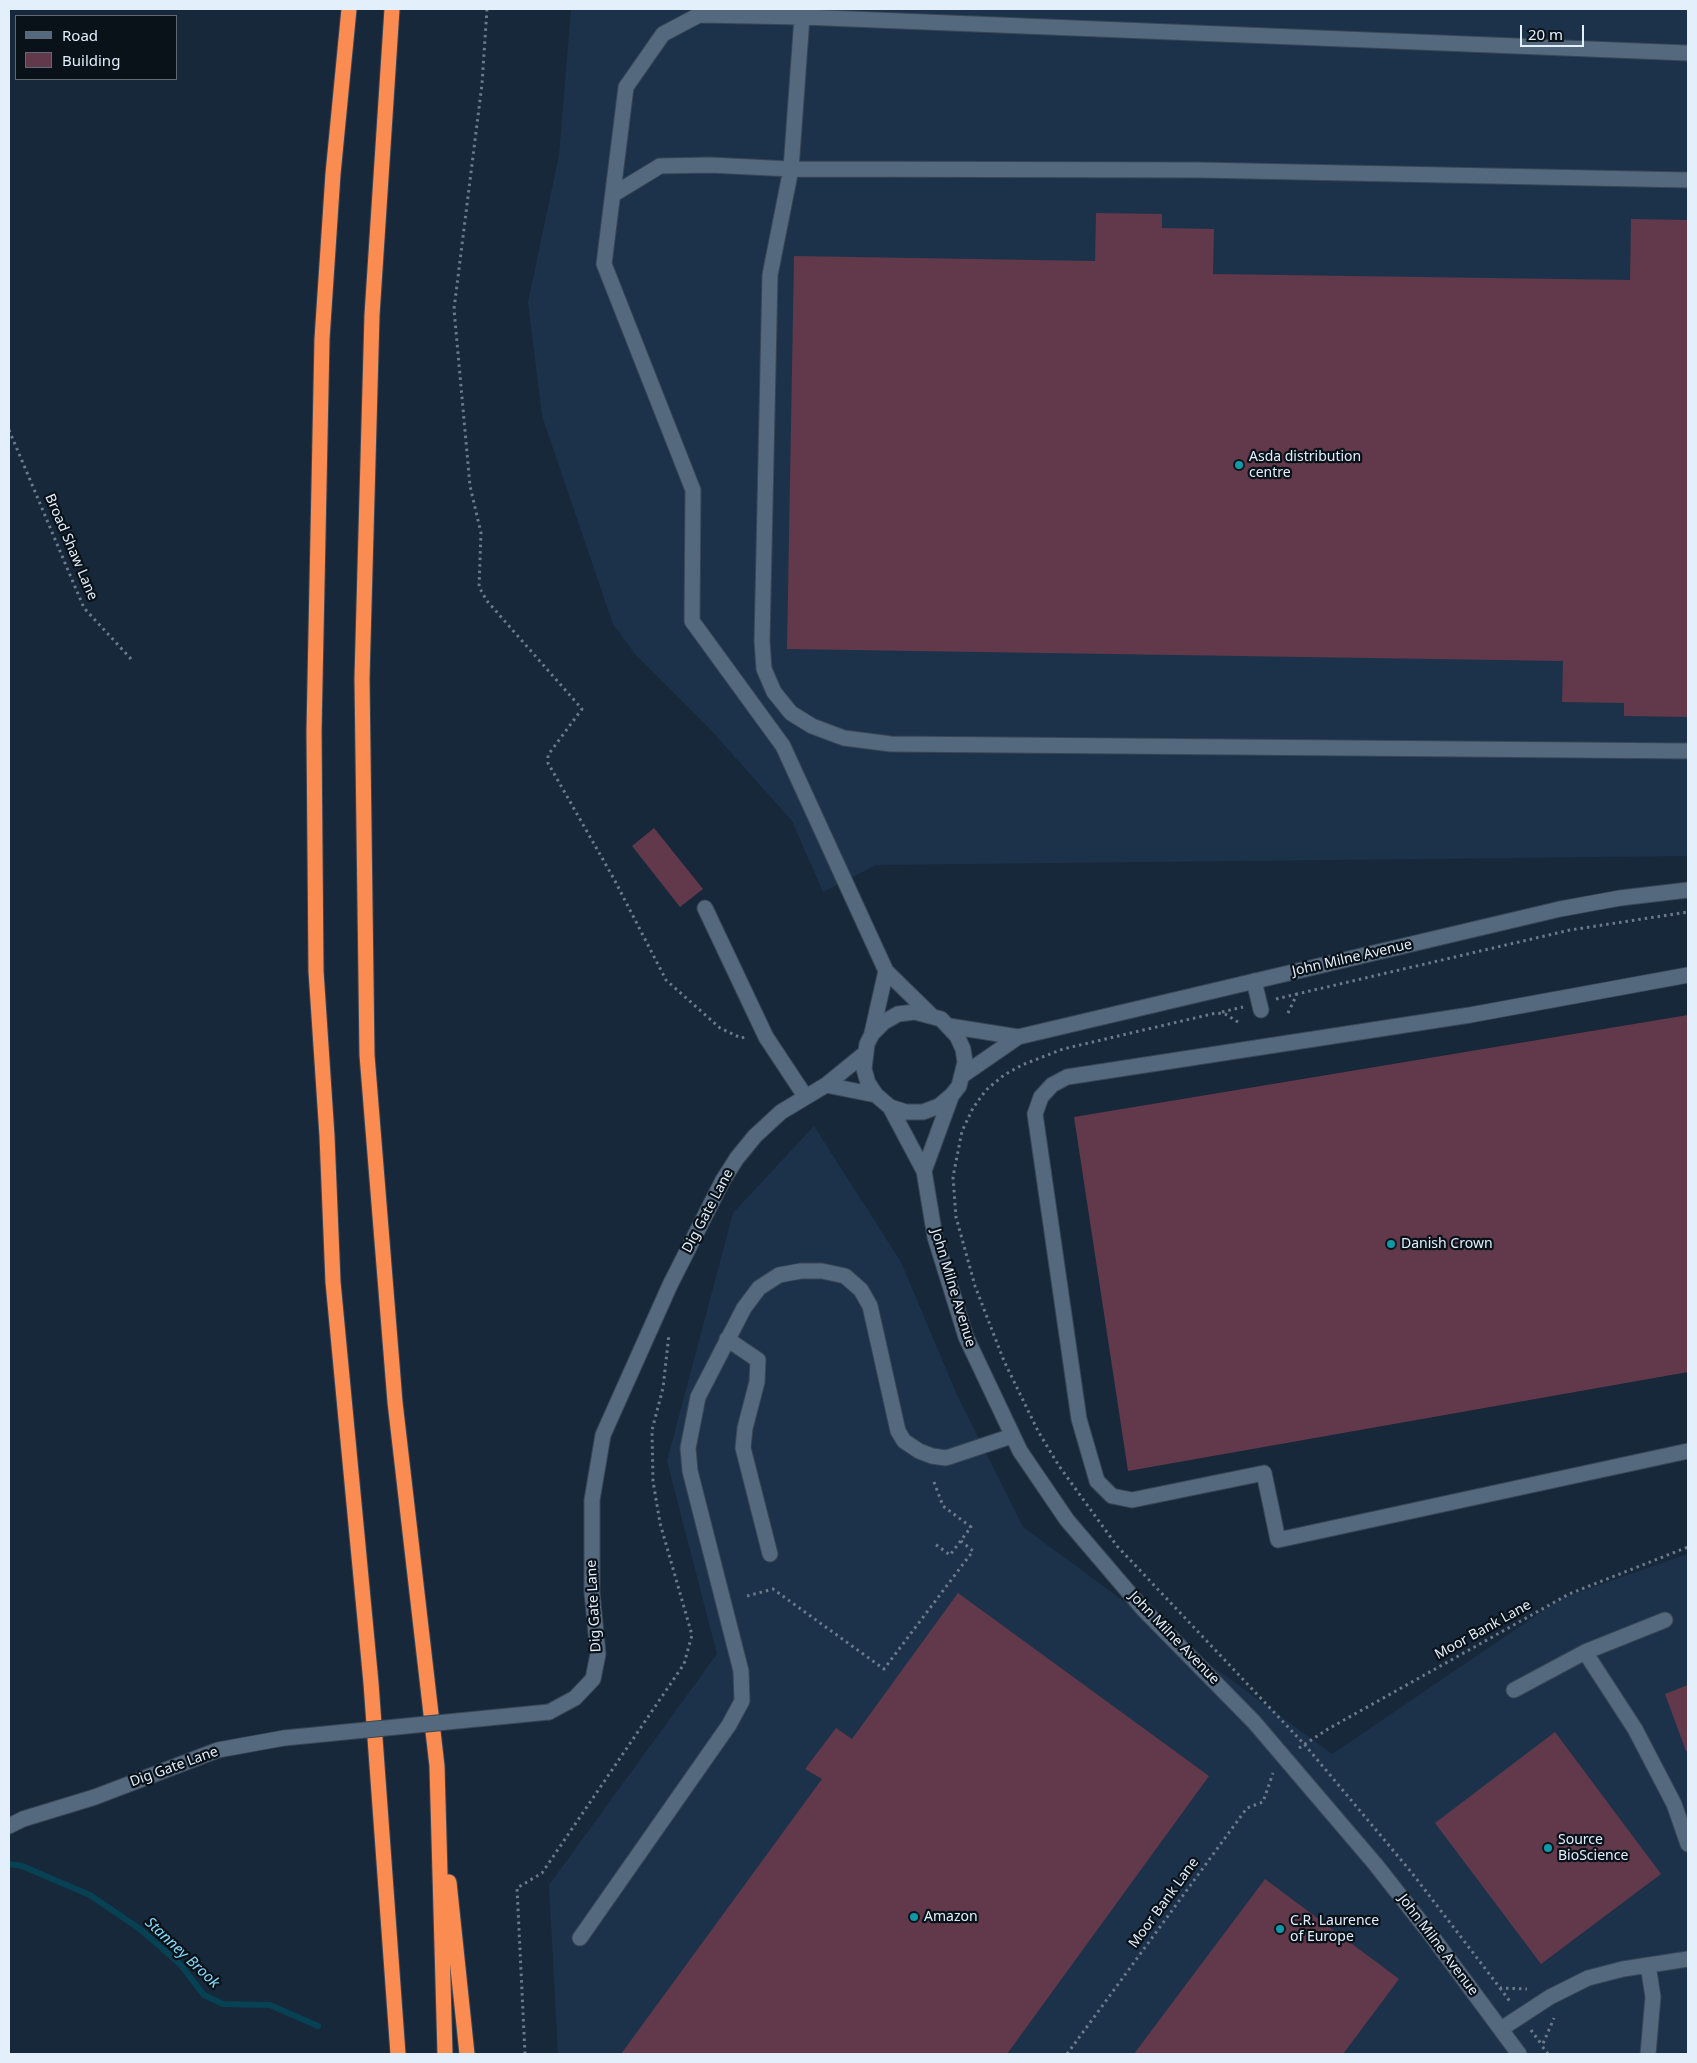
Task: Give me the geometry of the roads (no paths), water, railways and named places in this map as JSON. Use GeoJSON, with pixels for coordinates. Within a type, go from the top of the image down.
{"type":"FeatureCollection","features":[{"type":"Feature","properties":{"kind":"highway"},"geometry":{"type":"LineString","coordinates":[[349,9],[333,174],[322,339],[314,731],[316,972],[327,1136],[333,1282],[371,1683],[398,2054]]}},
{"type":"Feature","properties":{"kind":"highway"},"geometry":{"type":"LineString","coordinates":[[392,9],[372,315],[362,678],[366,1055],[395,1402],[437,1766],[467,2054]]}},
{"type":"Feature","properties":{"kind":"highway"},"geometry":{"type":"LineString","coordinates":[[437,1766],[445,2054]]}},
{"type":"Feature","properties":{"kind":"street"},"geometry":{"type":"LineString","coordinates":[[886,971],[872,1034],[864,1054],[864,1069],[868,1083],[876,1095],[890,1107],[906,1112],[923,1112],[939,1106],[952,1096],[963,1075],[965,1062],[963,1048],[949,1026],[932,1015],[886,971],[783,746],[692,621],[693,490],[604,264],[626,87],[663,34],[699,15],[802,17],[1688,53]]}},
{"type":"Feature","properties":{"kind":"street"},"geometry":{"type":"LineString","coordinates":[[802,17],[790,169],[770,275],[762,641],[764,669],[774,692],[791,713],[812,726],[844,738],[891,744],[1688,751]]}},
{"type":"Feature","properties":{"kind":"street"},"geometry":{"type":"LineString","coordinates":[[614,194],[660,166],[710,165],[790,169],[1199,170],[1688,180]]}},
{"type":"Feature","properties":{"kind":"street","name":"John Milne Avenue"},"geometry":{"type":"LineString","coordinates":[[963,1075],[1018,1037],[1560,909],[1620,898],[1688,890]]}},
{"type":"Feature","properties":{"kind":"street"},"geometry":{"type":"LineString","coordinates":[[704,908],[766,1037],[805,1096]]}},
{"type":"Feature","properties":{"kind":"street"},"geometry":{"type":"LineString","coordinates":[[1688,975],[1460,1017],[1067,1077],[1052,1085],[1042,1097],[1035,1114],[1079,1419],[1097,1481],[1112,1496],[1132,1500],[1264,1473],[1278,1540],[1688,1451]]}},
{"type":"Feature","properties":{"kind":"street"},"geometry":{"type":"LineString","coordinates":[[1254,981],[1261,1010]]}},
{"type":"Feature","properties":{"kind":"street"},"geometry":{"type":"LineString","coordinates":[[872,1034],[884,1022],[898,1014],[915,1012],[932,1015]]}},
{"type":"Feature","properties":{"kind":"street","name":"John Milne Avenue"},"geometry":{"type":"LineString","coordinates":[[949,1026],[1018,1037]]}},
{"type":"Feature","properties":{"kind":"street","name":"Dig Gate Lane"},"geometry":{"type":"LineString","coordinates":[[9,1826],[23,1819],[95,1797],[218,1750],[284,1738],[549,1712],[575,1698],[593,1679],[598,1654],[592,1592],[592,1500],[602,1434],[657,1313],[723,1180],[737,1158],[755,1136],[781,1112],[826,1085],[864,1054]]}},
{"type":"Feature","properties":{"kind":"street"},"geometry":{"type":"LineString","coordinates":[[826,1085],[876,1095]]}},
{"type":"Feature","properties":{"kind":"street","name":"John Milne Avenue"},"geometry":{"type":"LineString","coordinates":[[924,1171],[952,1096]]}},
{"type":"Feature","properties":{"kind":"street","name":"John Milne Avenue"},"geometry":{"type":"LineString","coordinates":[[890,1107],[924,1171],[935,1237],[966,1338],[1020,1451],[1067,1520],[1143,1609],[1222,1688],[1325,1803],[1431,1934],[1519,2054]]}},
{"type":"Feature","properties":{"kind":"street"},"geometry":{"type":"LineString","coordinates":[[580,1938],[729,1725],[742,1701],[741,1671],[690,1470],[688,1448],[698,1397],[744,1308],[760,1288],[778,1275],[801,1271],[822,1271],[845,1276],[861,1290],[870,1306],[898,1431],[904,1441],[925,1454],[946,1458],[1012,1436]]}},
{"type":"Feature","properties":{"kind":"street"},"geometry":{"type":"LineString","coordinates":[[727,1339],[758,1360],[756,1382],[744,1428],[743,1448],[770,1554]]}},
{"type":"Feature","properties":{"kind":"street"},"geometry":{"type":"LineString","coordinates":[[1514,1690],[1585,1652],[1664,1620]]}},
{"type":"Feature","properties":{"kind":"street"},"geometry":{"type":"LineString","coordinates":[[1585,1652],[1635,1729],[1674,1804],[1688,1844]]}},
{"type":"Feature","properties":{"kind":"street"},"geometry":{"type":"LineString","coordinates":[[1501,2029],[1570,1985],[1607,1972],[1688,1959]]}},
{"type":"Feature","properties":{"kind":"street"},"geometry":{"type":"LineString","coordinates":[[1648,1965],[1654,1997],[1648,2054]]}},
{"type":"Feature","properties":{"kind":"waterway","name":"Stanney Brook"},"geometry":{"type":"LineString","coordinates":[[9,1864],[22,1866],[90,1895],[140,1929],[180,1964],[204,1995],[223,2004],[270,2005],[318,2026]]}},
{"type":"Feature","properties":{"kind":"place","name":"Asda distribution centre"},"geometry":{"type":"Point","coordinates":[1239,465]}},
{"type":"Feature","properties":{"kind":"place","name":"Danish Crown"},"geometry":{"type":"Point","coordinates":[1391,1244]}},
{"type":"Feature","properties":{"kind":"place","name":"Source BioScience"},"geometry":{"type":"Point","coordinates":[1548,1848]}},
{"type":"Feature","properties":{"kind":"place","name":"Amazon"},"geometry":{"type":"Point","coordinates":[914,1917]}},
{"type":"Feature","properties":{"kind":"place","name":"C.R. Laurence of Europe"},"geometry":{"type":"Point","coordinates":[1280,1929]}}]}
